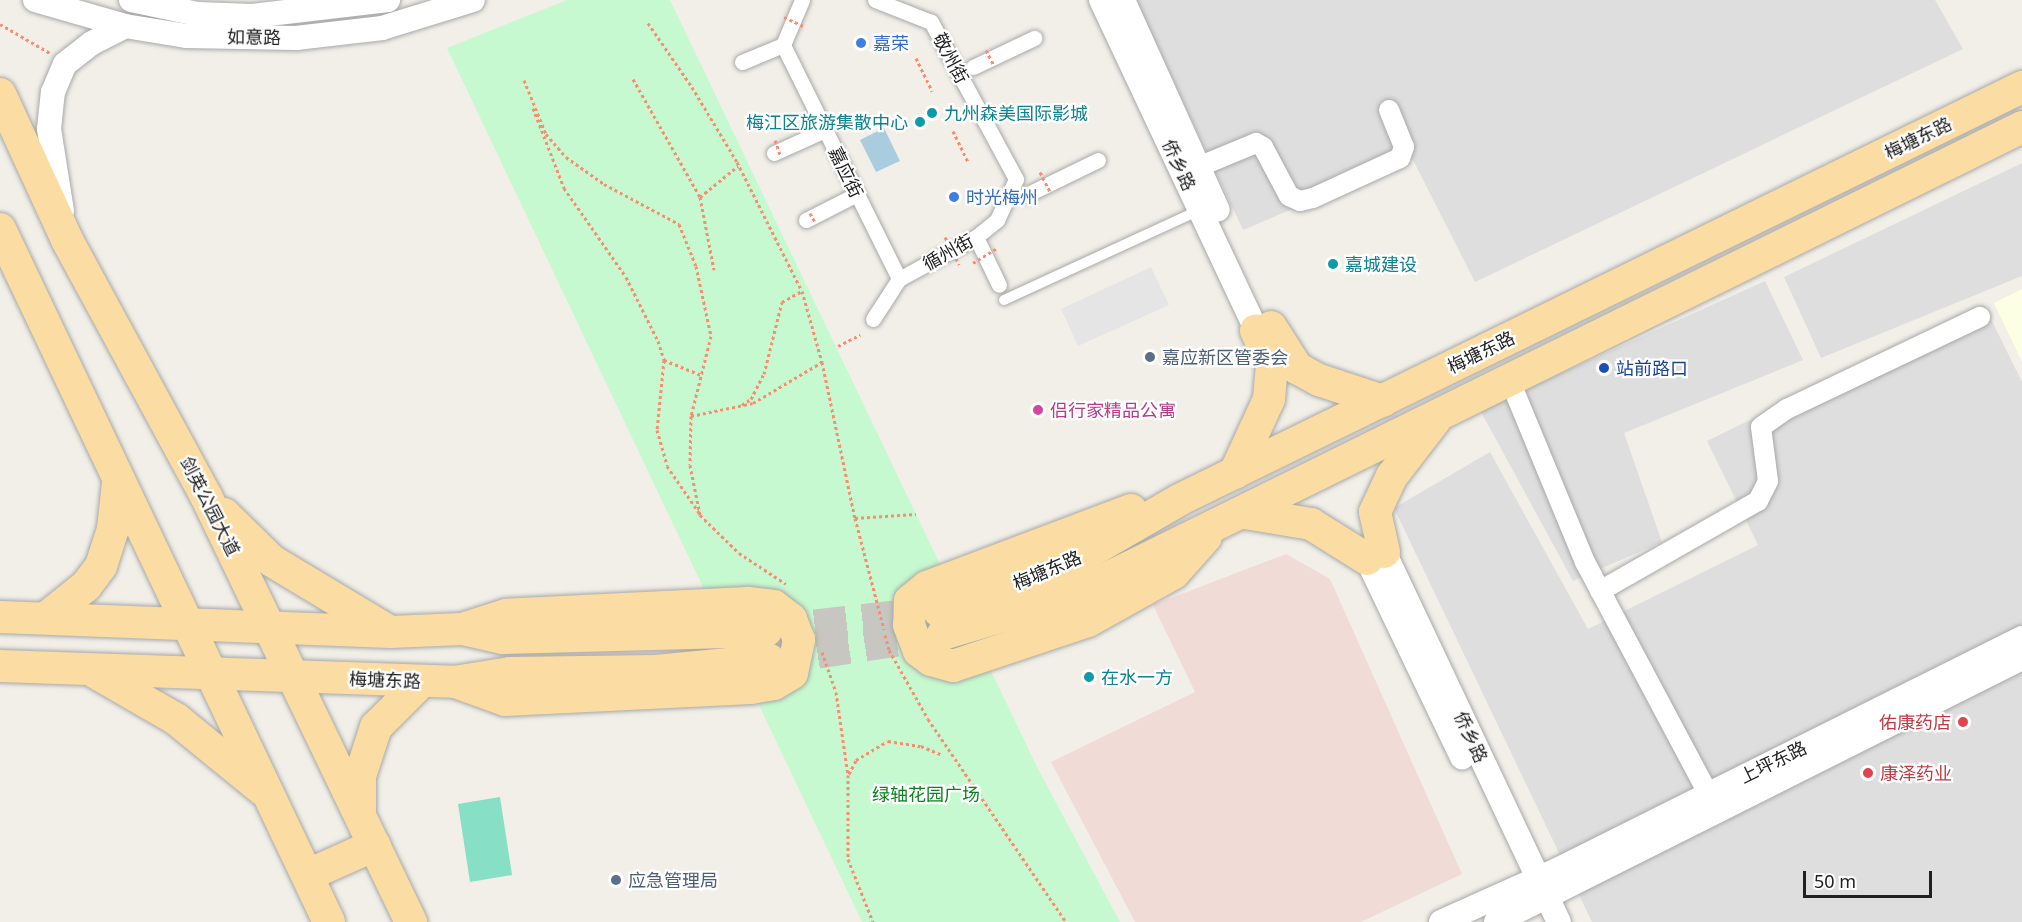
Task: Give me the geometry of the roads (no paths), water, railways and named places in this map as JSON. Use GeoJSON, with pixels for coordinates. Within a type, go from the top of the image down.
{"type":"FeatureCollection","features":[{"type":"Feature","properties":{"kind":"main road","name":"梅塘东路"},"geometry":{"type":"LineString","coordinates":[[2022,87],[1179,500],[1067,565],[941,622],[1073,595],[1215,528],[2022,127]]}},
{"type":"Feature","properties":{"kind":"main road","name":"剑英公园大道"},"geometry":{"type":"LineString","coordinates":[[0,94],[68,240],[206,496],[411,922]]}},
{"type":"Feature","properties":{"kind":"main road"},"geometry":{"type":"LineString","coordinates":[[0,229],[118,483],[271,796],[329,922]]}},
{"type":"Feature","properties":{"kind":"main road"},"geometry":{"type":"LineString","coordinates":[[1263,329],[1297,368],[1319,380],[1383,401]]}},
{"type":"Feature","properties":{"kind":"main road"},"geometry":{"type":"LineString","coordinates":[[1235,473],[1269,399],[1272,365],[1263,329]]}},
{"type":"Feature","properties":{"kind":"main road"},"geometry":{"type":"LineString","coordinates":[[1245,513],[1311,524],[1376,556],[1375,512],[1392,476],[1437,418]]}},
{"type":"Feature","properties":{"kind":"main road"},"geometry":{"type":"LineString","coordinates":[[46,618],[86,586],[101,566],[113,529],[118,483]]}},
{"type":"Feature","properties":{"kind":"main road"},"geometry":{"type":"LineString","coordinates":[[206,496],[272,561],[391,632]]}},
{"type":"Feature","properties":{"kind":"main road"},"geometry":{"type":"LineString","coordinates":[[1179,500],[1130,510],[927,587],[910,601],[909,625],[919,651],[931,660],[953,666],[1088,621],[1174,573],[1215,528]]}},
{"type":"Feature","properties":{"kind":"main road"},"geometry":{"type":"LineString","coordinates":[[454,682],[505,700],[751,688],[774,684],[792,673],[799,640],[791,619],[774,606],[748,603],[506,615],[462,629]]}},
{"type":"Feature","properties":{"kind":"main road","name":"梅塘东路"},"geometry":{"type":"LineString","coordinates":[[0,617],[391,632],[462,629],[502,638],[768,646],[656,671],[510,673],[454,682],[0,666]]}},
{"type":"Feature","properties":{"kind":"main road"},"geometry":{"type":"LineString","coordinates":[[87,668],[176,720],[271,796]]}},
{"type":"Feature","properties":{"kind":"main road"},"geometry":{"type":"LineString","coordinates":[[360,813],[360,776],[376,727],[421,682]]}},
{"type":"Feature","properties":{"kind":"main road"},"geometry":{"type":"LineString","coordinates":[[308,875],[375,845]]}},
{"type":"Feature","properties":{"kind":"street","name":"如意路"},"geometry":{"type":"LineString","coordinates":[[35,0],[125,26],[187,36],[296,38],[382,27],[473,0]]}},
{"type":"Feature","properties":{"kind":"street","name":"如意路"},"geometry":{"type":"LineString","coordinates":[[131,0],[198,14],[252,16],[388,0]]}},
{"type":"Feature","properties":{"kind":"street"},"geometry":{"type":"LineString","coordinates":[[742,62],[783,45],[802,0]]}},
{"type":"Feature","properties":{"kind":"street","name":"侨乡路"},"geometry":{"type":"LineString","coordinates":[[1101,0],[1200,210],[1263,329]]}},
{"type":"Feature","properties":{"kind":"street","name":"侨乡路"},"geometry":{"type":"LineString","coordinates":[[1123,0],[1198,167],[1263,329]]}},
{"type":"Feature","properties":{"kind":"street","name":"敬州街"},"geometry":{"type":"LineString","coordinates":[[881,1],[931,22],[1016,179]]}},
{"type":"Feature","properties":{"kind":"street"},"geometry":{"type":"LineString","coordinates":[[68,240],[49,129],[53,92],[65,64],[92,43],[125,26]]}},
{"type":"Feature","properties":{"kind":"street"},"geometry":{"type":"LineString","coordinates":[[973,67],[1034,38]]}},
{"type":"Feature","properties":{"kind":"street","name":"嘉应街"},"geometry":{"type":"LineString","coordinates":[[783,45],[899,279]]}},
{"type":"Feature","properties":{"kind":"street"},"geometry":{"type":"LineString","coordinates":[[1198,167],[1256,143],[1263,147],[1289,196],[1300,201],[1313,198],[1400,158],[1404,147],[1389,110]]}},
{"type":"Feature","properties":{"kind":"street"},"geometry":{"type":"LineString","coordinates":[[777,150],[825,130]]}},
{"type":"Feature","properties":{"kind":"street"},"geometry":{"type":"LineString","coordinates":[[1026,195],[1098,160]]}},
{"type":"Feature","properties":{"kind":"street","name":"循州街"},"geometry":{"type":"LineString","coordinates":[[873,319],[899,279],[976,237],[997,220],[1016,179]]}},
{"type":"Feature","properties":{"kind":"street"},"geometry":{"type":"LineString","coordinates":[[810,218],[857,194]]}},
{"type":"Feature","properties":{"kind":"street"},"geometry":{"type":"LineString","coordinates":[[976,237],[1002,292]]}},
{"type":"Feature","properties":{"kind":"street"},"geometry":{"type":"LineString","coordinates":[[1600,591],[1758,501],[1768,481],[1761,427],[1786,409],[1980,317]]}},
{"type":"Feature","properties":{"kind":"street"},"geometry":{"type":"LineString","coordinates":[[1510,381],[1600,591],[1706,790]]}},
{"type":"Feature","properties":{"kind":"street","name":"侨乡路"},"geometry":{"type":"LineString","coordinates":[[1376,556],[1536,898],[1559,922]]}},
{"type":"Feature","properties":{"kind":"street","name":"上坪东路"},"geometry":{"type":"LineString","coordinates":[[1536,898],[2022,638]]}},
{"type":"Feature","properties":{"kind":"street","name":"上坪东路"},"geometry":{"type":"LineString","coordinates":[[1536,898],[2022,658]]}},
{"type":"Feature","properties":{"kind":"street"},"geometry":{"type":"LineString","coordinates":[[1441,922],[1536,898]]}},
{"type":"Feature","properties":{"kind":"street"},"geometry":{"type":"LineString","coordinates":[[1496,922],[1536,898]]}},
{"type":"Feature","properties":{"kind":"lane"},"geometry":{"type":"LineString","coordinates":[[1002,292],[1200,210]]}},
{"type":"Feature","properties":{"kind":"water"},"geometry":{"type":"Polygon","coordinates":[[[884,128],[900,161],[876,172],[860,140],[884,128]]]}},
{"type":"Feature","properties":{"kind":"tunnel"},"geometry":{"type":"LineString","coordinates":[[767,631],[935,612]]}},
{"type":"Feature","properties":{"kind":"tunnel"},"geometry":{"type":"LineString","coordinates":[[770,660],[940,634]]}},
{"type":"Feature","properties":{"kind":"place","name":"嘉荣"},"geometry":{"type":"Point","coordinates":[861,43]}},
{"type":"Feature","properties":{"kind":"place","name":"九州森美国际影城"},"geometry":{"type":"Point","coordinates":[932,113]}},
{"type":"Feature","properties":{"kind":"place","name":"梅江区旅游集散中心"},"geometry":{"type":"Point","coordinates":[920,122]}},
{"type":"Feature","properties":{"kind":"place","name":"时光梅州"},"geometry":{"type":"Point","coordinates":[954,197]}},
{"type":"Feature","properties":{"kind":"place","name":"嘉城建设"},"geometry":{"type":"Point","coordinates":[1333,264]}},
{"type":"Feature","properties":{"kind":"place","name":"嘉应新区管委会"},"geometry":{"type":"Point","coordinates":[1150,357]}},
{"type":"Feature","properties":{"kind":"place","name":"站前路口"},"geometry":{"type":"Point","coordinates":[1604,368]}},
{"type":"Feature","properties":{"kind":"place","name":"侣行家精品公寓"},"geometry":{"type":"Point","coordinates":[1038,410]}},
{"type":"Feature","properties":{"kind":"place","name":"在水一方"},"geometry":{"type":"Point","coordinates":[1089,677]}},
{"type":"Feature","properties":{"kind":"place","name":"佑康药店"},"geometry":{"type":"Point","coordinates":[1963,722]}},
{"type":"Feature","properties":{"kind":"place","name":"康泽药业"},"geometry":{"type":"Point","coordinates":[1868,773]}},
{"type":"Feature","properties":{"kind":"place","name":"应急管理局"},"geometry":{"type":"Point","coordinates":[616,880]}},
{"type":"Feature","properties":{"kind":"park label","name":"绿轴花园广场"},"geometry":{"type":"Point","coordinates":[926,794]}}]}
